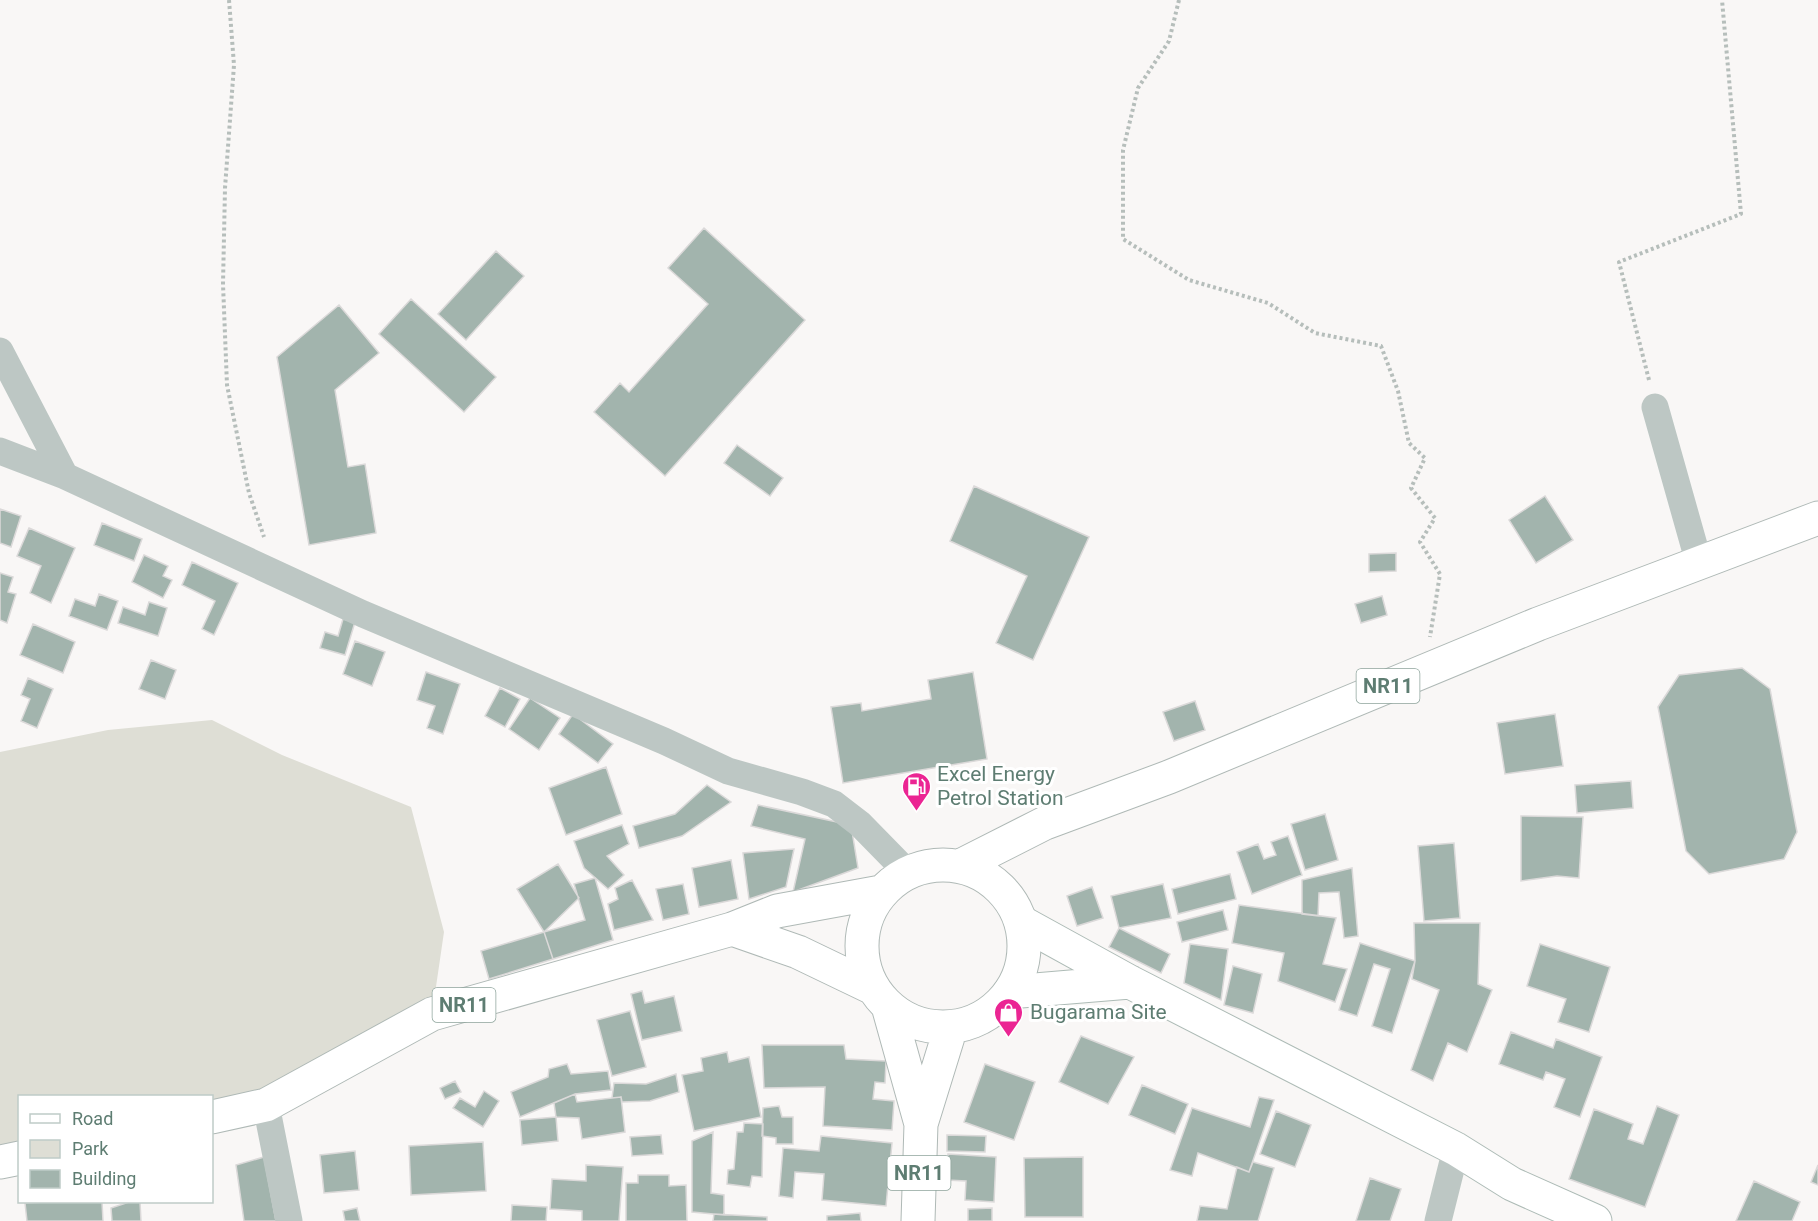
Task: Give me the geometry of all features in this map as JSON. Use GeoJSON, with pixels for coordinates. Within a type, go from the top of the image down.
{"type":"FeatureCollection","features":[{"type":"Feature","properties":{"kind":"main road","name":"NR11"},"geometry":{"type":"LineString","coordinates":[[962,866],[1045,823],[1169,777],[1538,624],[1818,518]]}},
{"type":"Feature","properties":{"kind":"main road"},"geometry":{"type":"LineString","coordinates":[[732,929],[798,952],[881,997],[902,1016],[917,1023],[934,1027],[951,1027],[965,1024],[990,1012],[1010,992],[1018,976],[1023,958],[1024,940],[1021,922],[1014,906],[993,880],[978,871],[962,866],[934,864],[907,872],[881,892],[866,917],[861,946],[867,975],[881,997]]}},
{"type":"Feature","properties":{"kind":"main road","name":"NR11"},"geometry":{"type":"LineString","coordinates":[[213,1117],[266,1105],[432,1014],[732,929],[777,911],[881,892]]}},
{"type":"Feature","properties":{"kind":"main road"},"geometry":{"type":"LineString","coordinates":[[1021,922],[1130,982],[1456,1149],[1512,1184],[1595,1221]]}},
{"type":"Feature","properties":{"kind":"main road"},"geometry":{"type":"LineString","coordinates":[[1010,992],[1130,982]]}},
{"type":"Feature","properties":{"kind":"main road","name":"NR11"},"geometry":{"type":"LineString","coordinates":[[881,997],[921,1124]]}},
{"type":"Feature","properties":{"kind":"main road","name":"NR11"},"geometry":{"type":"LineString","coordinates":[[918,1221],[921,1124],[951,1027]]}},
{"type":"Feature","properties":{"kind":"main road"},"geometry":{"type":"LineString","coordinates":[[0,1162],[18,1158]]}},
{"type":"Feature","properties":{"kind":"street"},"geometry":{"type":"LineString","coordinates":[[0,351],[65,476]]}},
{"type":"Feature","properties":{"kind":"street"},"geometry":{"type":"LineString","coordinates":[[1655,406],[1699,563]]}},
{"type":"Feature","properties":{"kind":"street"},"geometry":{"type":"LineString","coordinates":[[0,451],[65,476],[363,614],[728,771],[802,792],[834,804],[860,824],[907,872]]}},
{"type":"Feature","properties":{"kind":"street"},"geometry":{"type":"LineString","coordinates":[[266,1105],[289,1221]]}},
{"type":"Feature","properties":{"kind":"street"},"geometry":{"type":"LineString","coordinates":[[1437,1221],[1456,1149]]}},
{"type":"Feature","properties":{"kind":"path"},"geometry":{"type":"LineString","coordinates":[[229,0],[234,65],[225,188],[223,284],[227,385],[249,493],[278,574]]}},
{"type":"Feature","properties":{"kind":"path"},"geometry":{"type":"LineString","coordinates":[[1179,0],[1169,41],[1138,88],[1124,150],[1123,239],[1189,280],[1268,303],[1315,333],[1381,346],[1398,391],[1410,443],[1425,458],[1411,488],[1435,518],[1420,542],[1440,574],[1425,671]]}},
{"type":"Feature","properties":{"kind":"path"},"geometry":{"type":"LineString","coordinates":[[1655,406],[1619,262],[1741,214],[1722,0]]}},
{"type":"Feature","properties":{"kind":"green space"},"geometry":{"type":"Polygon","coordinates":[[[212,720],[282,755],[411,807],[444,932],[432,1014],[213,1117],[213,1095],[18,1095],[18,1158],[0,1162],[0,752],[108,730],[212,720]]]}},
{"type":"Feature","properties":{"kind":"building"},"geometry":{"type":"Polygon","coordinates":[[[704,228],[805,320],[665,476],[594,412],[620,383],[629,392],[708,304],[668,268],[704,228]]]}},
{"type":"Feature","properties":{"kind":"building"},"geometry":{"type":"Polygon","coordinates":[[[496,251],[524,276],[466,340],[438,314],[496,251]]]}},
{"type":"Feature","properties":{"kind":"building"},"geometry":{"type":"Polygon","coordinates":[[[411,299],[496,377],[464,412],[379,334],[411,299]]]}},
{"type":"Feature","properties":{"kind":"building"},"geometry":{"type":"Polygon","coordinates":[[[339,305],[379,353],[335,390],[348,467],[365,464],[376,533],[309,545],[277,357],[339,305]]]}},
{"type":"Feature","properties":{"kind":"building"},"geometry":{"type":"Polygon","coordinates":[[[737,445],[783,478],[770,496],[724,463],[737,445]]]}},
{"type":"Feature","properties":{"kind":"building"},"geometry":{"type":"Polygon","coordinates":[[[974,486],[1089,537],[1033,660],[996,643],[1027,576],[950,541],[974,486]]]}},
{"type":"Feature","properties":{"kind":"building"},"geometry":{"type":"Polygon","coordinates":[[[1545,496],[1573,540],[1536,563],[1509,520],[1545,496]]]}},
{"type":"Feature","properties":{"kind":"building"},"geometry":{"type":"Polygon","coordinates":[[[0,509],[21,516],[11,547],[0,543],[0,509]]]}},
{"type":"Feature","properties":{"kind":"building"},"geometry":{"type":"Polygon","coordinates":[[[102,523],[142,539],[134,561],[94,545],[102,523]]]}},
{"type":"Feature","properties":{"kind":"building"},"geometry":{"type":"Polygon","coordinates":[[[29,528],[75,548],[51,603],[30,593],[41,566],[17,556],[29,528]]]}},
{"type":"Feature","properties":{"kind":"building"},"geometry":{"type":"Polygon","coordinates":[[[1396,553],[1396,571],[1369,572],[1369,554],[1396,553]]]}},
{"type":"Feature","properties":{"kind":"building"},"geometry":{"type":"Polygon","coordinates":[[[144,555],[168,566],[163,576],[172,580],[163,598],[132,582],[144,555]]]}},
{"type":"Feature","properties":{"kind":"building"},"geometry":{"type":"Polygon","coordinates":[[[192,562],[238,583],[214,635],[202,629],[215,601],[182,585],[192,562]]]}},
{"type":"Feature","properties":{"kind":"building"},"geometry":{"type":"Polygon","coordinates":[[[0,573],[13,577],[8,592],[16,594],[7,623],[0,620],[0,573]]]}},
{"type":"Feature","properties":{"kind":"building"},"geometry":{"type":"Polygon","coordinates":[[[99,594],[118,601],[107,630],[69,616],[75,599],[95,606],[99,594]]]}},
{"type":"Feature","properties":{"kind":"building"},"geometry":{"type":"Polygon","coordinates":[[[1382,596],[1387,615],[1361,623],[1355,604],[1382,596]]]}},
{"type":"Feature","properties":{"kind":"building"},"geometry":{"type":"Polygon","coordinates":[[[149,602],[167,608],[158,636],[118,623],[123,607],[145,615],[149,602]]]}},
{"type":"Feature","properties":{"kind":"building"},"geometry":{"type":"Polygon","coordinates":[[[343,619],[355,622],[345,655],[320,648],[325,632],[338,636],[343,619]]]}},
{"type":"Feature","properties":{"kind":"building"},"geometry":{"type":"Polygon","coordinates":[[[33,624],[75,642],[63,673],[20,655],[33,624]]]}},
{"type":"Feature","properties":{"kind":"building"},"geometry":{"type":"Polygon","coordinates":[[[355,641],[385,652],[372,686],[343,674],[355,641]]]}},
{"type":"Feature","properties":{"kind":"building"},"geometry":{"type":"Polygon","coordinates":[[[151,660],[176,670],[165,699],[139,689],[151,660]]]}},
{"type":"Feature","properties":{"kind":"building"},"geometry":{"type":"Polygon","coordinates":[[[1742,668],[1770,689],[1797,832],[1784,859],[1709,874],[1686,851],[1658,707],[1679,675],[1742,668]]]}},
{"type":"Feature","properties":{"kind":"building"},"geometry":{"type":"Polygon","coordinates":[[[426,672],[460,684],[443,734],[427,728],[435,706],[417,700],[426,672]]]}},
{"type":"Feature","properties":{"kind":"building"},"geometry":{"type":"Polygon","coordinates":[[[973,672],[987,759],[843,783],[831,707],[861,703],[862,711],[931,699],[928,680],[973,672]]]}},
{"type":"Feature","properties":{"kind":"building"},"geometry":{"type":"Polygon","coordinates":[[[28,678],[53,689],[37,728],[21,721],[30,699],[21,695],[28,678]]]}},
{"type":"Feature","properties":{"kind":"building"},"geometry":{"type":"Polygon","coordinates":[[[500,688],[520,699],[505,727],[485,716],[500,688]]]}},
{"type":"Feature","properties":{"kind":"building"},"geometry":{"type":"Polygon","coordinates":[[[530,698],[560,718],[539,750],[509,729],[530,698]]]}},
{"type":"Feature","properties":{"kind":"building"},"geometry":{"type":"Polygon","coordinates":[[[1195,701],[1205,730],[1174,741],[1163,712],[1195,701]]]}},
{"type":"Feature","properties":{"kind":"building"},"geometry":{"type":"Polygon","coordinates":[[[573,714],[613,744],[598,763],[559,734],[573,714]]]}},
{"type":"Feature","properties":{"kind":"building"},"geometry":{"type":"Polygon","coordinates":[[[1555,714],[1563,766],[1505,774],[1497,723],[1555,714]]]}},
{"type":"Feature","properties":{"kind":"building"},"geometry":{"type":"Polygon","coordinates":[[[606,767],[622,814],[566,835],[549,788],[606,767]]]}},
{"type":"Feature","properties":{"kind":"building"},"geometry":{"type":"Polygon","coordinates":[[[1631,781],[1633,808],[1577,813],[1575,785],[1631,781]]]}},
{"type":"Feature","properties":{"kind":"building"},"geometry":{"type":"Polygon","coordinates":[[[707,785],[731,802],[682,836],[639,848],[633,826],[675,814],[707,785]]]}},
{"type":"Feature","properties":{"kind":"building"},"geometry":{"type":"Polygon","coordinates":[[[758,805],[851,825],[858,868],[793,892],[805,839],[751,826],[758,805]]]}},
{"type":"Feature","properties":{"kind":"building"},"geometry":{"type":"Polygon","coordinates":[[[1325,814],[1338,860],[1305,870],[1291,824],[1325,814]]]}},
{"type":"Feature","properties":{"kind":"building"},"geometry":{"type":"Polygon","coordinates":[[[1521,816],[1583,817],[1579,878],[1557,876],[1521,881],[1521,816]]]}},
{"type":"Feature","properties":{"kind":"building"},"geometry":{"type":"Polygon","coordinates":[[[622,825],[629,844],[607,856],[624,875],[608,889],[584,868],[574,841],[622,825]]]}},
{"type":"Feature","properties":{"kind":"building"},"geometry":{"type":"Polygon","coordinates":[[[1288,836],[1302,875],[1252,894],[1237,852],[1258,844],[1264,859],[1276,855],[1271,842],[1288,836]]]}},
{"type":"Feature","properties":{"kind":"building"},"geometry":{"type":"Polygon","coordinates":[[[1454,843],[1460,918],[1424,921],[1418,846],[1454,843]]]}},
{"type":"Feature","properties":{"kind":"building"},"geometry":{"type":"Polygon","coordinates":[[[794,849],[786,887],[749,899],[743,853],[794,849]]]}},
{"type":"Feature","properties":{"kind":"building"},"geometry":{"type":"Polygon","coordinates":[[[731,860],[738,899],[699,907],[692,868],[731,860]]]}},
{"type":"Feature","properties":{"kind":"building"},"geometry":{"type":"Polygon","coordinates":[[[558,864],[579,898],[544,932],[517,889],[558,864]]]}},
{"type":"Feature","properties":{"kind":"building"},"geometry":{"type":"Polygon","coordinates":[[[1352,868],[1358,936],[1344,938],[1339,892],[1319,893],[1318,916],[1302,914],[1302,880],[1352,868]]]}},
{"type":"Feature","properties":{"kind":"building"},"geometry":{"type":"Polygon","coordinates":[[[1230,874],[1236,899],[1178,914],[1172,889],[1230,874]]]}},
{"type":"Feature","properties":{"kind":"building"},"geometry":{"type":"Polygon","coordinates":[[[595,878],[613,940],[553,959],[544,932],[585,920],[574,884],[595,878]]]}},
{"type":"Feature","properties":{"kind":"building"},"geometry":{"type":"Polygon","coordinates":[[[632,880],[653,920],[614,930],[608,904],[618,899],[615,888],[632,880]]]}},
{"type":"Feature","properties":{"kind":"building"},"geometry":{"type":"Polygon","coordinates":[[[683,884],[689,914],[663,920],[656,889],[683,884]]]}},
{"type":"Feature","properties":{"kind":"building"},"geometry":{"type":"Polygon","coordinates":[[[1163,884],[1171,918],[1119,928],[1111,896],[1163,884]]]}},
{"type":"Feature","properties":{"kind":"building"},"geometry":{"type":"Polygon","coordinates":[[[1092,887],[1103,918],[1077,926],[1067,896],[1092,887]]]}},
{"type":"Feature","properties":{"kind":"building"},"geometry":{"type":"Polygon","coordinates":[[[1239,905],[1336,918],[1323,964],[1347,969],[1335,1002],[1278,981],[1284,953],[1232,943],[1239,905]]]}},
{"type":"Feature","properties":{"kind":"building"},"geometry":{"type":"Polygon","coordinates":[[[1223,910],[1228,930],[1182,942],[1177,922],[1223,910]]]}},
{"type":"Feature","properties":{"kind":"building"},"geometry":{"type":"Polygon","coordinates":[[[1414,923],[1480,923],[1478,984],[1492,990],[1467,1052],[1448,1043],[1433,1081],[1411,1070],[1439,990],[1412,979],[1415,961],[1414,923]]]}},
{"type":"Feature","properties":{"kind":"building"},"geometry":{"type":"Polygon","coordinates":[[[1119,928],[1170,954],[1161,973],[1109,947],[1119,928]]]}},
{"type":"Feature","properties":{"kind":"building"},"geometry":{"type":"Polygon","coordinates":[[[544,932],[553,959],[489,979],[481,951],[544,932]]]}},
{"type":"Feature","properties":{"kind":"building"},"geometry":{"type":"Polygon","coordinates":[[[1360,943],[1415,961],[1392,1033],[1372,1026],[1390,969],[1374,964],[1357,1016],[1339,1010],[1360,943]]]}},
{"type":"Feature","properties":{"kind":"building"},"geometry":{"type":"Polygon","coordinates":[[[1190,944],[1228,949],[1221,1000],[1184,983],[1190,944]]]}},
{"type":"Feature","properties":{"kind":"building"},"geometry":{"type":"Polygon","coordinates":[[[1540,944],[1610,967],[1589,1032],[1558,1022],[1566,999],[1527,986],[1540,944]]]}},
{"type":"Feature","properties":{"kind":"building"},"geometry":{"type":"Polygon","coordinates":[[[1233,966],[1262,974],[1253,1013],[1224,1005],[1233,966]]]}},
{"type":"Feature","properties":{"kind":"building"},"geometry":{"type":"Polygon","coordinates":[[[642,991],[645,1003],[674,996],[682,1031],[642,1040],[631,994],[642,991]]]}},
{"type":"Feature","properties":{"kind":"building"},"geometry":{"type":"Polygon","coordinates":[[[630,1011],[646,1067],[612,1076],[597,1020],[630,1011]]]}},
{"type":"Feature","properties":{"kind":"building"},"geometry":{"type":"Polygon","coordinates":[[[1511,1032],[1553,1048],[1556,1039],[1602,1057],[1580,1117],[1554,1107],[1565,1079],[1546,1072],[1543,1080],[1499,1064],[1511,1032]]]}},
{"type":"Feature","properties":{"kind":"building"},"geometry":{"type":"Polygon","coordinates":[[[1081,1036],[1134,1057],[1108,1104],[1059,1082],[1081,1036]]]}},
{"type":"Feature","properties":{"kind":"building"},"geometry":{"type":"Polygon","coordinates":[[[762,1045],[844,1045],[846,1059],[886,1061],[885,1083],[875,1082],[873,1099],[894,1101],[892,1130],[823,1126],[825,1087],[764,1088],[762,1045]]]}},
{"type":"Feature","properties":{"kind":"building"},"geometry":{"type":"Polygon","coordinates":[[[727,1052],[729,1062],[749,1057],[761,1117],[694,1131],[682,1075],[703,1071],[701,1058],[727,1052]]]}},
{"type":"Feature","properties":{"kind":"building"},"geometry":{"type":"Polygon","coordinates":[[[567,1064],[571,1074],[608,1071],[611,1090],[575,1094],[520,1117],[511,1092],[548,1077],[549,1069],[567,1064]]]}},
{"type":"Feature","properties":{"kind":"building"},"geometry":{"type":"Polygon","coordinates":[[[985,1064],[1035,1082],[1014,1140],[964,1122],[985,1064]]]}},
{"type":"Feature","properties":{"kind":"building"},"geometry":{"type":"Polygon","coordinates":[[[676,1074],[679,1092],[650,1101],[622,1102],[621,1097],[612,1098],[614,1083],[646,1084],[676,1074]]]}},
{"type":"Feature","properties":{"kind":"building"},"geometry":{"type":"Polygon","coordinates":[[[455,1081],[461,1092],[445,1099],[440,1088],[455,1081]]]}},
{"type":"Feature","properties":{"kind":"building"},"geometry":{"type":"Polygon","coordinates":[[[1142,1085],[1188,1104],[1175,1134],[1129,1115],[1142,1085]]]}},
{"type":"Feature","properties":{"kind":"building"},"geometry":{"type":"Polygon","coordinates":[[[484,1091],[499,1101],[483,1127],[453,1108],[460,1098],[475,1107],[484,1091]]]}},
{"type":"Feature","properties":{"kind":"building"},"geometry":{"type":"Polygon","coordinates":[[[575,1094],[577,1102],[621,1097],[625,1132],[582,1139],[579,1118],[556,1117],[554,1103],[575,1094]]]}},
{"type":"Feature","properties":{"kind":"building"},"geometry":{"type":"Polygon","coordinates":[[[1259,1097],[1274,1100],[1249,1172],[1198,1153],[1192,1176],[1170,1170],[1192,1108],[1250,1127],[1259,1097]]]}},
{"type":"Feature","properties":{"kind":"building"},"geometry":{"type":"Polygon","coordinates":[[[779,1106],[782,1117],[793,1117],[793,1144],[776,1144],[776,1138],[762,1136],[763,1108],[779,1106]]]}},
{"type":"Feature","properties":{"kind":"building"},"geometry":{"type":"Polygon","coordinates":[[[1657,1106],[1679,1115],[1645,1207],[1569,1179],[1594,1109],[1633,1124],[1628,1139],[1643,1144],[1657,1106]]]}},
{"type":"Feature","properties":{"kind":"building"},"geometry":{"type":"Polygon","coordinates":[[[1276,1111],[1311,1125],[1295,1167],[1260,1154],[1276,1111]]]}},
{"type":"Feature","properties":{"kind":"building"},"geometry":{"type":"Polygon","coordinates":[[[556,1117],[558,1141],[522,1145],[520,1120],[556,1117]]]}},
{"type":"Feature","properties":{"kind":"building"},"geometry":{"type":"Polygon","coordinates":[[[744,1123],[763,1124],[762,1177],[752,1176],[750,1187],[727,1184],[728,1170],[734,1169],[737,1132],[743,1132],[744,1123]]]}},
{"type":"Feature","properties":{"kind":"building"},"geometry":{"type":"Polygon","coordinates":[[[713,1132],[711,1193],[724,1195],[724,1215],[692,1212],[692,1141],[713,1132]]]}},
{"type":"Feature","properties":{"kind":"building"},"geometry":{"type":"Polygon","coordinates":[[[661,1135],[663,1154],[632,1156],[630,1137],[661,1135]]]}},
{"type":"Feature","properties":{"kind":"building"},"geometry":{"type":"Polygon","coordinates":[[[947,1135],[986,1136],[985,1152],[947,1151],[947,1135]]]}},
{"type":"Feature","properties":{"kind":"building"},"geometry":{"type":"Polygon","coordinates":[[[821,1136],[892,1143],[886,1206],[822,1200],[824,1174],[795,1172],[793,1198],[779,1196],[783,1148],[819,1151],[821,1136]]]}},
{"type":"Feature","properties":{"kind":"building"},"geometry":{"type":"Polygon","coordinates":[[[483,1142],[486,1191],[411,1195],[409,1146],[483,1142]]]}},
{"type":"Feature","properties":{"kind":"building"},"geometry":{"type":"Polygon","coordinates":[[[355,1151],[359,1190],[324,1193],[320,1155],[355,1151]]]}},
{"type":"Feature","properties":{"kind":"building"},"geometry":{"type":"Polygon","coordinates":[[[948,1154],[996,1157],[994,1202],[965,1200],[966,1181],[946,1180],[948,1154]]]}},
{"type":"Feature","properties":{"kind":"building"},"geometry":{"type":"Polygon","coordinates":[[[264,1157],[276,1221],[244,1221],[236,1165],[264,1157]]]}},
{"type":"Feature","properties":{"kind":"building"},"geometry":{"type":"Polygon","coordinates":[[[1083,1157],[1083,1217],[1025,1217],[1024,1158],[1083,1157]]]}},
{"type":"Feature","properties":{"kind":"building"},"geometry":{"type":"Polygon","coordinates":[[[1253,1162],[1274,1168],[1258,1221],[1197,1221],[1200,1206],[1227,1209],[1237,1167],[1249,1172],[1253,1162]]]}},
{"type":"Feature","properties":{"kind":"building"},"geometry":{"type":"Polygon","coordinates":[[[586,1165],[623,1167],[619,1221],[582,1221],[582,1211],[550,1209],[552,1179],[586,1181],[586,1165]]]}},
{"type":"Feature","properties":{"kind":"building"},"geometry":{"type":"Polygon","coordinates":[[[1818,1165],[1818,1185],[1811,1182],[1818,1165]]]}},
{"type":"Feature","properties":{"kind":"building"},"geometry":{"type":"Polygon","coordinates":[[[638,1175],[669,1175],[669,1186],[686,1185],[687,1221],[626,1221],[626,1183],[638,1183],[638,1175]]]}},
{"type":"Feature","properties":{"kind":"building"},"geometry":{"type":"Polygon","coordinates":[[[1370,1178],[1401,1189],[1390,1221],[1356,1221],[1370,1178]]]}},
{"type":"Feature","properties":{"kind":"building"},"geometry":{"type":"Polygon","coordinates":[[[1754,1181],[1800,1202],[1792,1221],[1736,1221],[1754,1181]]]}},
{"type":"Feature","properties":{"kind":"building"},"geometry":{"type":"Polygon","coordinates":[[[25,1203],[102,1203],[103,1221],[27,1221],[25,1203]]]}},
{"type":"Feature","properties":{"kind":"building"},"geometry":{"type":"Polygon","coordinates":[[[126,1203],[140,1203],[141,1221],[112,1221],[111,1208],[126,1203]]]}},
{"type":"Feature","properties":{"kind":"building"},"geometry":{"type":"Polygon","coordinates":[[[512,1205],[547,1207],[546,1221],[511,1221],[512,1205]]]}},
{"type":"Feature","properties":{"kind":"building"},"geometry":{"type":"Polygon","coordinates":[[[357,1208],[360,1221],[345,1221],[343,1211],[357,1208]]]}},
{"type":"Feature","properties":{"kind":"building"},"geometry":{"type":"Polygon","coordinates":[[[992,1208],[992,1221],[968,1221],[968,1209],[992,1208]]]}},
{"type":"Feature","properties":{"kind":"building"},"geometry":{"type":"Polygon","coordinates":[[[860,1213],[861,1221],[827,1221],[827,1216],[860,1213]]]}},
{"type":"Feature","properties":{"kind":"building"},"geometry":{"type":"Polygon","coordinates":[[[714,1214],[767,1217],[767,1221],[713,1221],[714,1214]]]}},
{"type":"Feature","properties":{"kind":"place","name":"Excel Energy Petrol Station"},"geometry":{"type":"Point","coordinates":[916,812]}},
{"type":"Feature","properties":{"kind":"place","name":"Bugarama Site"},"geometry":{"type":"Point","coordinates":[1009,1038]}}]}
